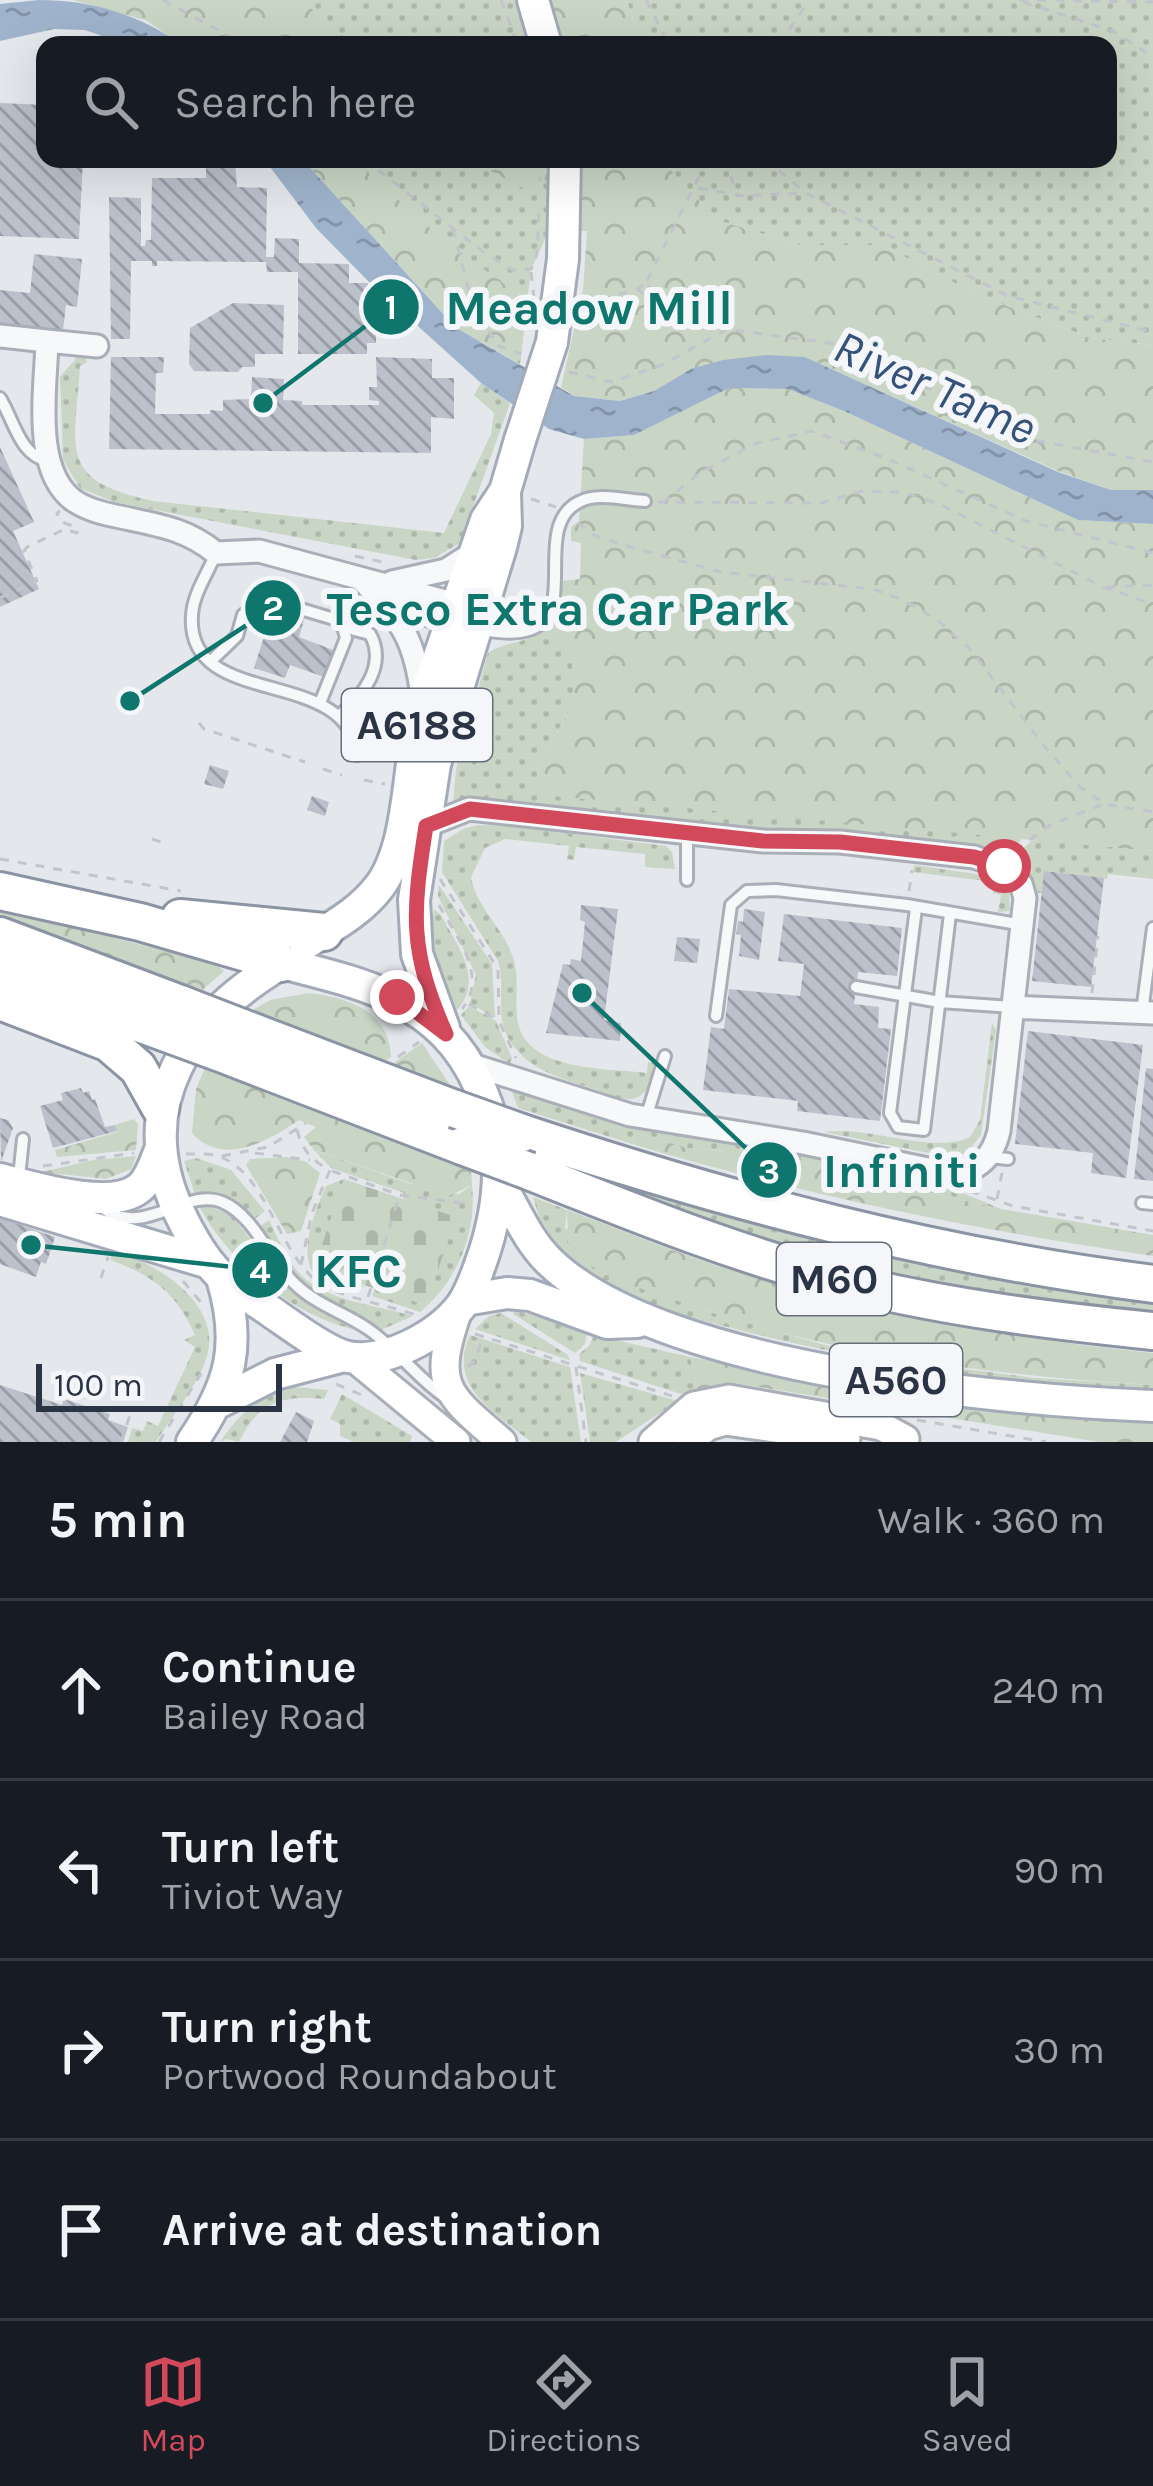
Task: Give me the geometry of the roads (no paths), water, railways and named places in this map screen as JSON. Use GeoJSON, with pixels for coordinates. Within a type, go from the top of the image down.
{"type":"FeatureCollection","features":[{"type":"Feature","properties":{"kind":"highway"},"geometry":{"type":"LineString","coordinates":[[0,891],[140,922],[281,963]]}},
{"type":"Feature","properties":{"kind":"highway"},"geometry":{"type":"LineString","coordinates":[[140,922],[177,918],[332,927]]}},
{"type":"Feature","properties":{"kind":"highway","name":"M60"},"geometry":{"type":"LineString","coordinates":[[0,936],[462,1146],[515,1178],[853,1285],[1060,1322],[1153,1331]]}},
{"type":"Feature","properties":{"kind":"highway","name":"M60"},"geometry":{"type":"LineString","coordinates":[[0,973],[172,1018]]}},
{"type":"Feature","properties":{"kind":"highway"},"geometry":{"type":"LineString","coordinates":[[0,1001],[109,1043],[138,1068],[160,1107]]}},
{"type":"Feature","properties":{"kind":"highway","name":"M60"},"geometry":{"type":"LineString","coordinates":[[229,1040],[670,1182],[871,1236],[1058,1272],[1153,1284]]}},
{"type":"Feature","properties":{"kind":"main road"},"geometry":{"type":"LineString","coordinates":[[533,0],[543,36]]}},
{"type":"Feature","properties":{"kind":"main road","name":"A6188"},"geometry":{"type":"LineString","coordinates":[[442,1029],[420,968],[414,928],[426,826],[475,551],[486,520],[505,491],[552,342],[562,274],[565,168]]}},
{"type":"Feature","properties":{"kind":"main road","name":"A6188"},"geometry":{"type":"LineString","coordinates":[[332,927],[378,889],[394,856],[422,706],[506,526],[505,491]]}},
{"type":"Feature","properties":{"kind":"main road"},"geometry":{"type":"LineString","coordinates":[[192,1442],[218,1403],[234,1318],[216,1270],[167,1185],[160,1152],[160,1107],[176,1066],[204,1025],[254,980],[332,927]]}},
{"type":"Feature","properties":{"kind":"main road"},"geometry":{"type":"LineString","coordinates":[[218,1403],[275,1374],[342,1365],[394,1352],[424,1337],[462,1305],[515,1178],[466,1063],[442,1029],[397,997],[281,963]]}},
{"type":"Feature","properties":{"kind":"main road"},"geometry":{"type":"LineString","coordinates":[[14,1187],[92,1197],[138,1190],[160,1152]]}},
{"type":"Feature","properties":{"kind":"main road","name":"A560"},"geometry":{"type":"LineString","coordinates":[[515,1178],[533,1242],[550,1262],[644,1322],[755,1353],[862,1374],[974,1392],[1153,1406]]}},
{"type":"Feature","properties":{"kind":"main road"},"geometry":{"type":"LineString","coordinates":[[14,1187],[216,1270],[342,1365]]}},
{"type":"Feature","properties":{"kind":"main road","name":"A560"},"geometry":{"type":"LineString","coordinates":[[462,1305],[507,1293],[530,1295],[607,1323],[644,1322]]}},
{"type":"Feature","properties":{"kind":"street"},"geometry":{"type":"LineString","coordinates":[[0,336],[97,346]]}},
{"type":"Feature","properties":{"kind":"street"},"geometry":{"type":"LineString","coordinates":[[47,340],[48,461],[55,480],[77,503],[93,511],[190,533],[216,553],[259,551],[362,580],[384,581],[446,569],[475,551]]}},
{"type":"Feature","properties":{"kind":"street"},"geometry":{"type":"LineString","coordinates":[[384,581],[466,617]]}},
{"type":"Feature","properties":{"kind":"street"},"geometry":{"type":"LineString","coordinates":[[384,581],[416,651],[422,706]]}},
{"type":"Feature","properties":{"kind":"street"},"geometry":{"type":"LineString","coordinates":[[426,826],[470,809],[789,843],[840,842],[995,861],[1021,884],[1023,925],[999,1131],[1000,1162],[946,1173],[646,1118],[466,1063]]}},
{"type":"Feature","properties":{"kind":"street"},"geometry":{"type":"LineString","coordinates":[[1012,1007],[1148,1012]]}},
{"type":"Feature","properties":{"kind":"street"},"geometry":{"type":"LineString","coordinates":[[462,1305],[442,1364],[458,1405],[502,1442]]}},
{"type":"Feature","properties":{"kind":"street"},"geometry":{"type":"LineString","coordinates":[[342,1365],[455,1442]]}},
{"type":"Feature","properties":{"kind":"street"},"geometry":{"type":"LineString","coordinates":[[650,1442],[694,1406],[718,1399],[878,1438]]}},
{"type":"Feature","properties":{"kind":"street"},"geometry":{"type":"LineString","coordinates":[[688,1442],[708,1426],[725,1421],[878,1438]]}},
{"type":"Feature","properties":{"kind":"lane"},"geometry":{"type":"LineString","coordinates":[[0,398],[25,447],[36,458],[48,461]]}},
{"type":"Feature","properties":{"kind":"lane"},"geometry":{"type":"LineString","coordinates":[[466,617],[507,635],[542,622],[551,607],[566,511],[593,498],[644,502]]}},
{"type":"Feature","properties":{"kind":"lane"},"geometry":{"type":"LineString","coordinates":[[216,553],[192,614],[192,629],[211,662],[243,680],[320,703],[340,714],[352,730],[357,754]]}},
{"type":"Feature","properties":{"kind":"lane"},"geometry":{"type":"LineString","coordinates":[[211,662],[236,636],[244,615],[264,598],[334,619],[343,627],[370,634],[377,647],[375,667],[364,692],[340,714]]}},
{"type":"Feature","properties":{"kind":"lane"},"geometry":{"type":"LineString","coordinates":[[320,703],[346,638],[343,627]]}},
{"type":"Feature","properties":{"kind":"lane"},"geometry":{"type":"LineString","coordinates":[[687,833],[687,880]]}},
{"type":"Feature","properties":{"kind":"lane"},"geometry":{"type":"LineString","coordinates":[[716,1016],[730,905],[747,891],[776,890],[912,906],[1023,925]]}},
{"type":"Feature","properties":{"kind":"lane"},"geometry":{"type":"LineString","coordinates":[[912,906],[890,1113],[898,1127],[924,1130],[950,914]]}},
{"type":"Feature","properties":{"kind":"lane"},"geometry":{"type":"LineString","coordinates":[[1148,1012],[1153,928]]}},
{"type":"Feature","properties":{"kind":"lane"},"geometry":{"type":"LineString","coordinates":[[856,987],[905,997],[1012,1007]]}},
{"type":"Feature","properties":{"kind":"lane"},"geometry":{"type":"LineString","coordinates":[[646,1118],[665,1057]]}},
{"type":"Feature","properties":{"kind":"lane"},"geometry":{"type":"LineString","coordinates":[[14,1187],[23,1139]]}},
{"type":"Feature","properties":{"kind":"lane"},"geometry":{"type":"LineString","coordinates":[[92,1197],[107,1213],[130,1217],[206,1199],[224,1202],[242,1217],[298,1288],[368,1328],[458,1405]]}},
{"type":"Feature","properties":{"kind":"water"},"geometry":{"type":"Polygon","coordinates":[[[78,3],[115,11],[168,36],[102,36],[54,29],[0,41],[0,4],[78,3]]]}},
{"type":"Feature","properties":{"kind":"water"},"geometry":{"type":"Polygon","coordinates":[[[271,168],[310,168],[455,327],[574,396],[620,401],[723,360],[805,357],[1058,472],[1111,490],[1153,490],[1153,524],[1078,520],[788,389],[729,388],[634,435],[584,439],[549,429],[481,383],[316,228],[271,168]]]}},
{"type":"Feature","properties":{"kind":"place","name":"Meadow Mill"},"geometry":{"type":"Point","coordinates":[263,403]}},
{"type":"Feature","properties":{"kind":"place","name":"Tesco Extra Car Park"},"geometry":{"type":"Point","coordinates":[130,701]}},
{"type":"Feature","properties":{"kind":"place","name":"Infiniti"},"geometry":{"type":"Point","coordinates":[582,993]}},
{"type":"Feature","properties":{"kind":"place","name":"KFC"},"geometry":{"type":"Point","coordinates":[31,1245]}},
{"type":"Feature","properties":{"kind":"water label","name":"River Tame"},"geometry":{"type":"Point","coordinates":[935,387]}}]}
